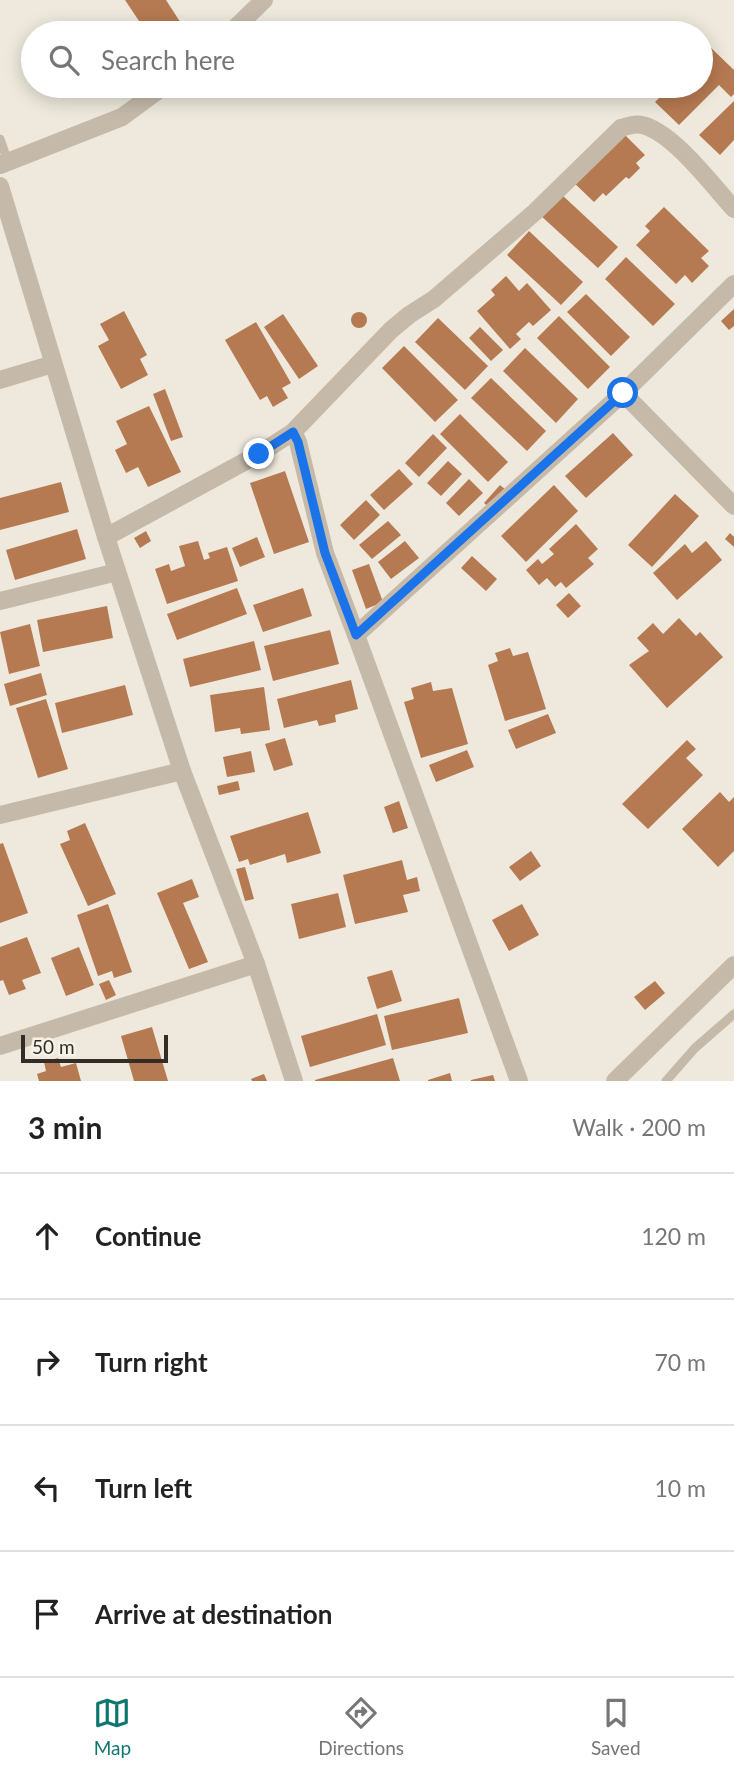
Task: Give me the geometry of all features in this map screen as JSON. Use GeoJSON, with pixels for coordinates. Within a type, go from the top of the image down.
{"type":"FeatureCollection","features":[{"type":"Feature","properties":{"kind":"street"},"geometry":{"type":"LineString","coordinates":[[242,21],[264,0]]}},
{"type":"Feature","properties":{"kind":"street"},"geometry":{"type":"LineString","coordinates":[[4,164],[122,117],[148,98]]}},
{"type":"Feature","properties":{"kind":"street"},"geometry":{"type":"LineString","coordinates":[[106,537],[259,454],[293,432],[391,330],[434,299],[535,212],[621,128],[633,124],[645,125],[673,142],[734,209]]}},
{"type":"Feature","properties":{"kind":"street"},"geometry":{"type":"LineString","coordinates":[[0,186],[106,537],[182,771],[256,964],[294,1081]]}},
{"type":"Feature","properties":{"kind":"street"},"geometry":{"type":"LineString","coordinates":[[356,635],[623,393],[734,284]]}},
{"type":"Feature","properties":{"kind":"street"},"geometry":{"type":"LineString","coordinates":[[0,380],[53,364]]}},
{"type":"Feature","properties":{"kind":"street"},"geometry":{"type":"LineString","coordinates":[[623,393],[734,506]]}},
{"type":"Feature","properties":{"kind":"street"},"geometry":{"type":"LineString","coordinates":[[293,432],[298,442],[325,553],[519,1081]]}},
{"type":"Feature","properties":{"kind":"street"},"geometry":{"type":"LineString","coordinates":[[0,601],[117,572]]}},
{"type":"Feature","properties":{"kind":"street"},"geometry":{"type":"LineString","coordinates":[[0,815],[182,771]]}},
{"type":"Feature","properties":{"kind":"street"},"geometry":{"type":"LineString","coordinates":[[0,1046],[256,964]]}},
{"type":"Feature","properties":{"kind":"street"},"geometry":{"type":"LineString","coordinates":[[615,1081],[734,965]]}},
{"type":"Feature","properties":{"kind":"lane"},"geometry":{"type":"LineString","coordinates":[[0,139],[4,164]]}},
{"type":"Feature","properties":{"kind":"lane"},"geometry":{"type":"LineString","coordinates":[[666,1081],[695,1048],[734,1014]]}},
{"type":"Feature","properties":{"kind":"building"},"geometry":{"type":"Polygon","coordinates":[[[125,0],[166,0],[180,21],[139,21],[125,0]]]}},
{"type":"Feature","properties":{"kind":"building"},"geometry":{"type":"Polygon","coordinates":[[[713,50],[734,70],[734,94],[731,97],[719,85],[713,91],[713,50]]]}},
{"type":"Feature","properties":{"kind":"building"},"geometry":{"type":"Polygon","coordinates":[[[659,98],[706,98],[679,125],[655,102],[659,98]]]}},
{"type":"Feature","properties":{"kind":"building"},"geometry":{"type":"Polygon","coordinates":[[[734,101],[734,140],[720,155],[699,135],[734,101]]]}},
{"type":"Feature","properties":{"kind":"building"},"geometry":{"type":"Polygon","coordinates":[[[621,131],[645,155],[636,163],[640,168],[629,179],[626,177],[606,196],[603,193],[594,202],[571,180],[621,131]]]}},
{"type":"Feature","properties":{"kind":"building"},"geometry":{"type":"Polygon","coordinates":[[[561,194],[618,247],[598,268],[540,215],[561,194]]]}},
{"type":"Feature","properties":{"kind":"building"},"geometry":{"type":"Polygon","coordinates":[[[664,207],[709,251],[701,258],[709,266],[692,283],[685,275],[676,284],[636,245],[650,231],[645,226],[664,207]]]}},
{"type":"Feature","properties":{"kind":"building"},"geometry":{"type":"Polygon","coordinates":[[[529,231],[583,282],[561,305],[507,255],[529,231]]]}},
{"type":"Feature","properties":{"kind":"building"},"geometry":{"type":"Polygon","coordinates":[[[626,257],[675,304],[653,326],[605,279],[626,257]]]}},
{"type":"Feature","properties":{"kind":"building"},"geometry":{"type":"Polygon","coordinates":[[[506,276],[519,291],[527,283],[551,310],[533,326],[529,322],[516,334],[521,339],[510,349],[477,311],[495,295],[491,290],[506,276]]]}},
{"type":"Feature","properties":{"kind":"building"},"geometry":{"type":"Polygon","coordinates":[[[586,294],[630,337],[611,356],[567,312],[586,294]]]}},
{"type":"Feature","properties":{"kind":"building"},"geometry":{"type":"Polygon","coordinates":[[[734,309],[734,326],[729,330],[721,321],[734,309]]]}},
{"type":"Feature","properties":{"kind":"building"},"geometry":{"type":"Polygon","coordinates":[[[124,311],[147,355],[140,359],[148,375],[121,389],[98,346],[109,340],[100,324],[124,311]]]}},
{"type":"Feature","properties":{"kind":"building"},"geometry":{"type":"Polygon","coordinates":[[[359,312],[365,314],[365,326],[359,328],[353,326],[351,320],[353,314],[359,312]]]}},
{"type":"Feature","properties":{"kind":"building"},"geometry":{"type":"Polygon","coordinates":[[[283,314],[318,366],[299,379],[264,327],[283,314]]]}},
{"type":"Feature","properties":{"kind":"building"},"geometry":{"type":"Polygon","coordinates":[[[559,316],[610,367],[588,389],[537,338],[559,316]]]}},
{"type":"Feature","properties":{"kind":"building"},"geometry":{"type":"Polygon","coordinates":[[[438,318],[488,366],[465,390],[415,342],[438,318]]]}},
{"type":"Feature","properties":{"kind":"building"},"geometry":{"type":"Polygon","coordinates":[[[256,322],[291,383],[282,388],[288,398],[273,407],[267,396],[260,400],[225,340],[256,322]]]}},
{"type":"Feature","properties":{"kind":"building"},"geometry":{"type":"Polygon","coordinates":[[[480,327],[503,350],[491,361],[469,338],[480,327]]]}},
{"type":"Feature","properties":{"kind":"building"},"geometry":{"type":"Polygon","coordinates":[[[404,346],[458,400],[435,422],[382,368],[404,346]]]}},
{"type":"Feature","properties":{"kind":"building"},"geometry":{"type":"Polygon","coordinates":[[[525,348],[578,399],[556,423],[503,371],[525,348]]]}},
{"type":"Feature","properties":{"kind":"building"},"geometry":{"type":"Polygon","coordinates":[[[491,378],[546,431],[527,451],[471,398],[491,378]]]}},
{"type":"Feature","properties":{"kind":"building"},"geometry":{"type":"Polygon","coordinates":[[[165,389],[183,437],[171,441],[153,394],[165,389]]]}},
{"type":"Feature","properties":{"kind":"building"},"geometry":{"type":"Polygon","coordinates":[[[149,406],[181,472],[148,487],[138,467],[126,473],[115,450],[127,444],[116,421],[149,406]]]}},
{"type":"Feature","properties":{"kind":"building"},"geometry":{"type":"Polygon","coordinates":[[[460,414],[508,462],[488,482],[440,434],[460,414]]]}},
{"type":"Feature","properties":{"kind":"building"},"geometry":{"type":"Polygon","coordinates":[[[613,433],[633,455],[586,498],[565,476],[613,433]]]}},
{"type":"Feature","properties":{"kind":"building"},"geometry":{"type":"Polygon","coordinates":[[[433,434],[447,448],[419,477],[405,463],[433,434]]]}},
{"type":"Feature","properties":{"kind":"building"},"geometry":{"type":"Polygon","coordinates":[[[448,461],[462,474],[441,496],[427,483],[448,461]]]}},
{"type":"Feature","properties":{"kind":"building"},"geometry":{"type":"Polygon","coordinates":[[[399,469],[413,484],[384,510],[370,495],[399,469]]]}},
{"type":"Feature","properties":{"kind":"building"},"geometry":{"type":"Polygon","coordinates":[[[285,471],[309,542],[274,554],[250,483],[285,471]]]}},
{"type":"Feature","properties":{"kind":"building"},"geometry":{"type":"Polygon","coordinates":[[[469,479],[483,493],[459,516],[446,503],[469,479]]]}},
{"type":"Feature","properties":{"kind":"building"},"geometry":{"type":"Polygon","coordinates":[[[61,482],[69,512],[0,530],[0,498],[61,482]]]}},
{"type":"Feature","properties":{"kind":"building"},"geometry":{"type":"Polygon","coordinates":[[[500,485],[506,490],[490,508],[484,503],[500,485]]]}},
{"type":"Feature","properties":{"kind":"building"},"geometry":{"type":"Polygon","coordinates":[[[554,485],[578,511],[526,562],[501,536],[554,485]]]}},
{"type":"Feature","properties":{"kind":"building"},"geometry":{"type":"Polygon","coordinates":[[[675,494],[699,516],[652,567],[628,545],[675,494]]]}},
{"type":"Feature","properties":{"kind":"building"},"geometry":{"type":"Polygon","coordinates":[[[366,500],[380,515],[354,540],[340,525],[366,500]]]}},
{"type":"Feature","properties":{"kind":"building"},"geometry":{"type":"Polygon","coordinates":[[[388,521],[401,535],[372,559],[359,545],[388,521]]]}},
{"type":"Feature","properties":{"kind":"building"},"geometry":{"type":"Polygon","coordinates":[[[576,524],[598,549],[588,558],[594,564],[566,588],[561,582],[555,587],[547,578],[539,585],[526,570],[538,559],[542,564],[554,554],[549,549],[576,524]]]}},
{"type":"Feature","properties":{"kind":"building"},"geometry":{"type":"Polygon","coordinates":[[[77,529],[86,559],[15,580],[6,550],[77,529]]]}},
{"type":"Feature","properties":{"kind":"building"},"geometry":{"type":"Polygon","coordinates":[[[146,531],[151,541],[140,548],[134,538],[146,531]]]}},
{"type":"Feature","properties":{"kind":"building"},"geometry":{"type":"Polygon","coordinates":[[[730,533],[734,537],[734,547],[725,539],[730,533]]]}},
{"type":"Feature","properties":{"kind":"building"},"geometry":{"type":"Polygon","coordinates":[[[257,537],[265,557],[240,567],[232,548],[257,537]]]}},
{"type":"Feature","properties":{"kind":"building"},"geometry":{"type":"Polygon","coordinates":[[[198,541],[204,560],[210,558],[208,553],[227,547],[238,581],[167,604],[155,569],[169,564],[171,571],[185,566],[179,546],[198,541]]]}},
{"type":"Feature","properties":{"kind":"building"},"geometry":{"type":"Polygon","coordinates":[[[405,541],[419,558],[391,579],[378,562],[405,541]]]}},
{"type":"Feature","properties":{"kind":"building"},"geometry":{"type":"Polygon","coordinates":[[[706,541],[722,560],[677,600],[653,573],[685,544],[692,553],[706,541]]]}},
{"type":"Feature","properties":{"kind":"building"},"geometry":{"type":"Polygon","coordinates":[[[472,556],[497,579],[486,591],[461,568],[472,556]]]}},
{"type":"Feature","properties":{"kind":"building"},"geometry":{"type":"Polygon","coordinates":[[[369,564],[383,602],[366,609],[352,570],[369,564]]]}},
{"type":"Feature","properties":{"kind":"building"},"geometry":{"type":"Polygon","coordinates":[[[237,588],[247,614],[177,640],[167,614],[237,588]]]}},
{"type":"Feature","properties":{"kind":"building"},"geometry":{"type":"Polygon","coordinates":[[[303,588],[312,616],[263,632],[253,605],[303,588]]]}},
{"type":"Feature","properties":{"kind":"building"},"geometry":{"type":"Polygon","coordinates":[[[569,593],[581,606],[568,618],[556,605],[569,593]]]}},
{"type":"Feature","properties":{"kind":"building"},"geometry":{"type":"Polygon","coordinates":[[[107,606],[113,638],[43,652],[37,620],[107,606]]]}},
{"type":"Feature","properties":{"kind":"building"},"geometry":{"type":"Polygon","coordinates":[[[679,618],[696,636],[700,632],[723,657],[667,708],[629,665],[649,651],[637,638],[653,623],[663,634],[679,618]]]}},
{"type":"Feature","properties":{"kind":"building"},"geometry":{"type":"Polygon","coordinates":[[[30,624],[40,666],[9,674],[0,632],[30,624]]]}},
{"type":"Feature","properties":{"kind":"building"},"geometry":{"type":"Polygon","coordinates":[[[330,630],[339,664],[273,681],[264,646],[330,630]]]}},
{"type":"Feature","properties":{"kind":"building"},"geometry":{"type":"Polygon","coordinates":[[[254,641],[261,670],[190,687],[183,659],[254,641]]]}},
{"type":"Feature","properties":{"kind":"building"},"geometry":{"type":"Polygon","coordinates":[[[510,648],[513,656],[528,652],[546,709],[505,721],[488,665],[498,661],[495,653],[510,648]]]}},
{"type":"Feature","properties":{"kind":"building"},"geometry":{"type":"Polygon","coordinates":[[[41,673],[47,695],[10,706],[4,684],[41,673]]]}},
{"type":"Feature","properties":{"kind":"building"},"geometry":{"type":"Polygon","coordinates":[[[351,680],[358,709],[335,715],[336,722],[319,726],[317,720],[284,728],[277,699],[351,680]]]}},
{"type":"Feature","properties":{"kind":"building"},"geometry":{"type":"Polygon","coordinates":[[[431,682],[433,691],[452,688],[468,744],[421,758],[404,702],[414,699],[411,688],[431,682]]]}},
{"type":"Feature","properties":{"kind":"building"},"geometry":{"type":"Polygon","coordinates":[[[125,685],[133,715],[62,733],[55,703],[125,685]]]}},
{"type":"Feature","properties":{"kind":"building"},"geometry":{"type":"Polygon","coordinates":[[[264,687],[270,730],[241,734],[240,728],[215,732],[210,695],[264,687]]]}},
{"type":"Feature","properties":{"kind":"building"},"geometry":{"type":"Polygon","coordinates":[[[46,699],[68,769],[38,778],[16,708],[46,699]]]}},
{"type":"Feature","properties":{"kind":"building"},"geometry":{"type":"Polygon","coordinates":[[[548,714],[556,733],[516,749],[508,730],[548,714]]]}},
{"type":"Feature","properties":{"kind":"building"},"geometry":{"type":"Polygon","coordinates":[[[285,738],[293,765],[274,771],[265,744],[285,738]]]}},
{"type":"Feature","properties":{"kind":"building"},"geometry":{"type":"Polygon","coordinates":[[[687,740],[696,749],[686,758],[703,775],[648,829],[622,804],[687,740]]]}},
{"type":"Feature","properties":{"kind":"building"},"geometry":{"type":"Polygon","coordinates":[[[467,750],[474,767],[436,782],[429,765],[467,750]]]}},
{"type":"Feature","properties":{"kind":"building"},"geometry":{"type":"Polygon","coordinates":[[[251,751],[255,772],[227,777],[223,757],[251,751]]]}},
{"type":"Feature","properties":{"kind":"building"},"geometry":{"type":"Polygon","coordinates":[[[238,781],[240,790],[219,795],[217,786],[238,781]]]}},
{"type":"Feature","properties":{"kind":"building"},"geometry":{"type":"Polygon","coordinates":[[[720,792],[729,802],[734,797],[734,851],[718,867],[682,829],[720,792]]]}},
{"type":"Feature","properties":{"kind":"building"},"geometry":{"type":"Polygon","coordinates":[[[399,801],[408,828],[393,833],[384,807],[399,801]]]}},
{"type":"Feature","properties":{"kind":"building"},"geometry":{"type":"Polygon","coordinates":[[[308,812],[321,853],[287,863],[285,854],[250,865],[248,859],[239,862],[230,836],[308,812]]]}},
{"type":"Feature","properties":{"kind":"building"},"geometry":{"type":"Polygon","coordinates":[[[85,823],[116,894],[88,906],[60,844],[70,840],[67,831],[85,823]]]}},
{"type":"Feature","properties":{"kind":"building"},"geometry":{"type":"Polygon","coordinates":[[[3,843],[28,913],[0,923],[0,844],[3,843]]]}},
{"type":"Feature","properties":{"kind":"building"},"geometry":{"type":"Polygon","coordinates":[[[531,851],[541,866],[520,881],[509,867],[531,851]]]}},
{"type":"Feature","properties":{"kind":"building"},"geometry":{"type":"Polygon","coordinates":[[[402,860],[407,880],[417,877],[420,891],[403,895],[408,912],[355,924],[343,875],[402,860]]]}},
{"type":"Feature","properties":{"kind":"building"},"geometry":{"type":"Polygon","coordinates":[[[245,867],[254,899],[245,901],[236,869],[245,867]]]}},
{"type":"Feature","properties":{"kind":"building"},"geometry":{"type":"Polygon","coordinates":[[[192,879],[199,897],[183,903],[208,962],[189,969],[157,893],[192,879]]]}},
{"type":"Feature","properties":{"kind":"building"},"geometry":{"type":"Polygon","coordinates":[[[338,893],[346,927],[299,939],[291,904],[338,893]]]}},
{"type":"Feature","properties":{"kind":"building"},"geometry":{"type":"Polygon","coordinates":[[[108,904],[132,972],[114,978],[112,971],[98,976],[77,915],[108,904]]]}},
{"type":"Feature","properties":{"kind":"building"},"geometry":{"type":"Polygon","coordinates":[[[522,904],[539,935],[509,951],[492,920],[522,904]]]}},
{"type":"Feature","properties":{"kind":"building"},"geometry":{"type":"Polygon","coordinates":[[[27,937],[41,973],[22,980],[26,989],[9,995],[3,980],[0,981],[0,947],[27,937]]]}},
{"type":"Feature","properties":{"kind":"building"},"geometry":{"type":"Polygon","coordinates":[[[79,947],[94,985],[66,996],[51,958],[79,947]]]}},
{"type":"Feature","properties":{"kind":"building"},"geometry":{"type":"Polygon","coordinates":[[[392,970],[402,1001],[377,1009],[367,977],[392,970]]]}},
{"type":"Feature","properties":{"kind":"building"},"geometry":{"type":"Polygon","coordinates":[[[109,980],[116,995],[106,1000],[99,984],[109,980]]]}},
{"type":"Feature","properties":{"kind":"building"},"geometry":{"type":"Polygon","coordinates":[[[655,981],[665,993],[645,1010],[634,997],[655,981]]]}},
{"type":"Feature","properties":{"kind":"building"},"geometry":{"type":"Polygon","coordinates":[[[459,998],[468,1033],[392,1050],[384,1016],[459,998]]]}},
{"type":"Feature","properties":{"kind":"building"},"geometry":{"type":"Polygon","coordinates":[[[377,1014],[386,1045],[310,1067],[301,1036],[377,1014]]]}},
{"type":"Feature","properties":{"kind":"building"},"geometry":{"type":"Polygon","coordinates":[[[152,1027],[168,1081],[134,1081],[121,1036],[152,1027]]]}},
{"type":"Feature","properties":{"kind":"building"},"geometry":{"type":"Polygon","coordinates":[[[58,1058],[61,1067],[76,1063],[81,1081],[39,1081],[37,1074],[46,1071],[44,1062],[58,1058]]]}},
{"type":"Feature","properties":{"kind":"building"},"geometry":{"type":"Polygon","coordinates":[[[393,1058],[400,1081],[315,1081],[315,1080],[393,1058]]]}},
{"type":"Feature","properties":{"kind":"building"},"geometry":{"type":"Polygon","coordinates":[[[450,1073],[452,1081],[428,1081],[428,1080],[450,1073]]]}},
{"type":"Feature","properties":{"kind":"building"},"geometry":{"type":"Polygon","coordinates":[[[264,1074],[267,1081],[251,1079],[264,1074]]]}},
{"type":"Feature","properties":{"kind":"building"},"geometry":{"type":"Polygon","coordinates":[[[493,1075],[495,1081],[471,1081],[471,1080],[493,1075]]]}},
{"type":"Feature","properties":{"kind":"route"},"geometry":{"type":"LineString","coordinates":[[259,454],[293,432],[298,442],[325,553],[356,635],[623,393]]}}]}
